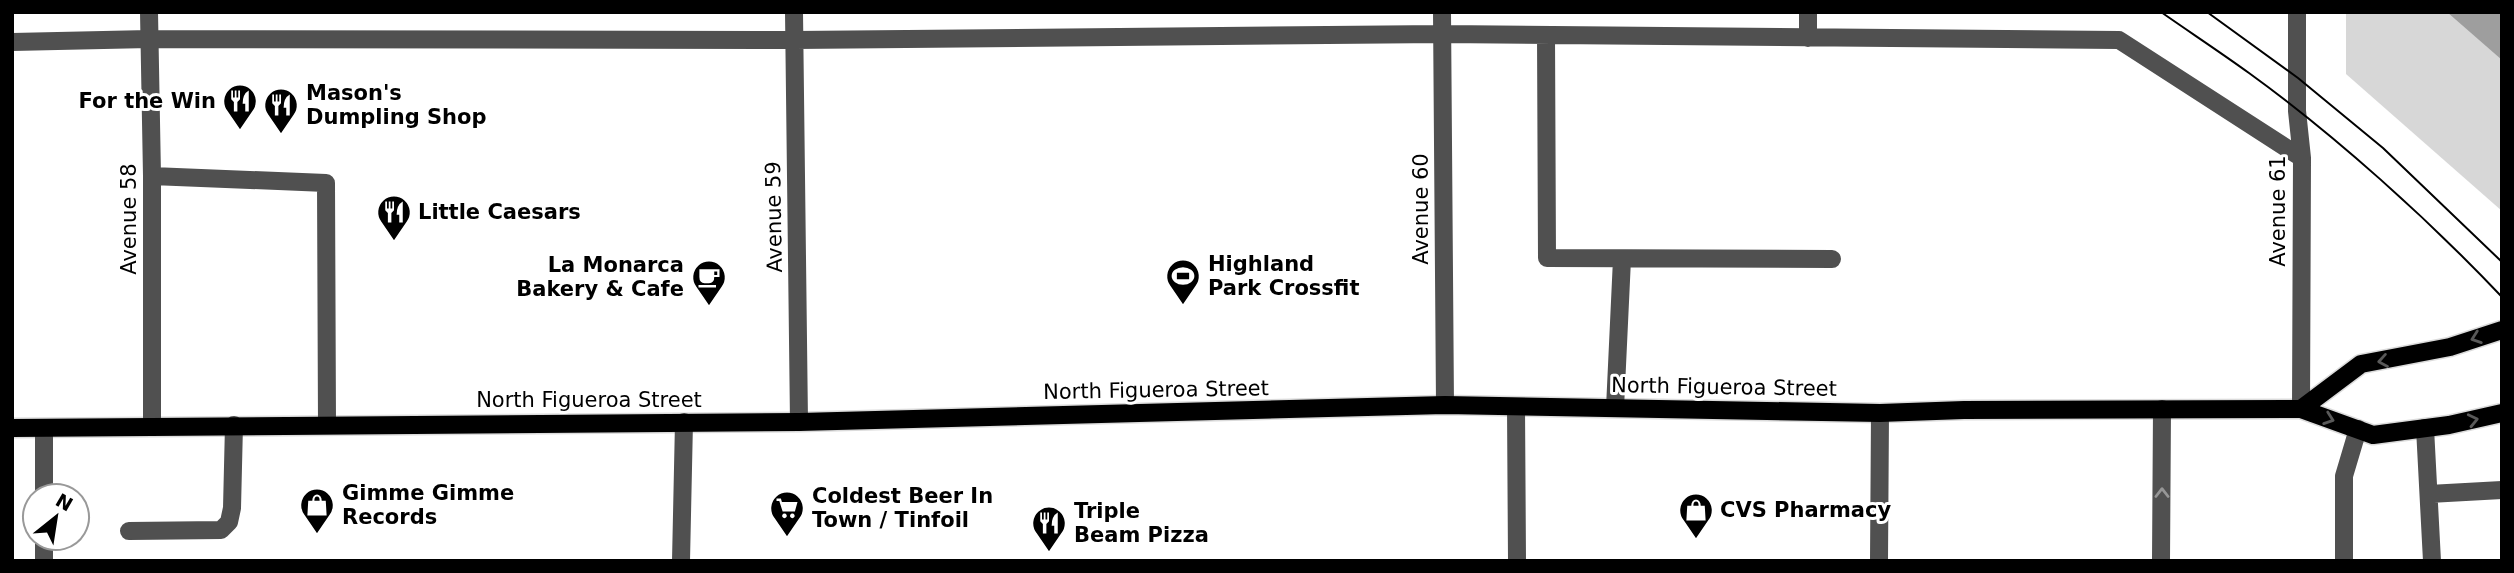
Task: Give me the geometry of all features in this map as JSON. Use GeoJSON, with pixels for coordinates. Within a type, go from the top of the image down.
{"type":"FeatureCollection","features":[{"type":"Feature","properties":{"kind":"main road"},"geometry":{"type":"LineString","coordinates":[[2301,409],[2361,364],[2438,350],[2502,330]]}},
{"type":"Feature","properties":{"kind":"main road","name":"North Figueroa Street"},"geometry":{"type":"LineString","coordinates":[[12,428],[799,422],[1445,405],[1880,412],[2301,409],[2373,435],[2449,425],[2502,413]]}},
{"type":"Feature","properties":{"kind":"street","name":"Avenue 58"},"geometry":{"type":"LineString","coordinates":[[149,12],[152,425]]}},
{"type":"Feature","properties":{"kind":"street","name":"Avenue 59"},"geometry":{"type":"LineString","coordinates":[[794,12],[799,422]]}},
{"type":"Feature","properties":{"kind":"street","name":"Avenue 60"},"geometry":{"type":"LineString","coordinates":[[1442,12],[1445,405]]}},
{"type":"Feature","properties":{"kind":"street"},"geometry":{"type":"LineString","coordinates":[[1808,12],[1808,38]]}},
{"type":"Feature","properties":{"kind":"street","name":"Avenue 61"},"geometry":{"type":"LineString","coordinates":[[2297,12],[2297,111],[2302,158],[2301,409]]}},
{"type":"Feature","properties":{"kind":"street"},"geometry":{"type":"LineString","coordinates":[[12,42],[149,39],[795,40],[1442,34],[2119,40],[2302,158]]}},
{"type":"Feature","properties":{"kind":"street"},"geometry":{"type":"LineString","coordinates":[[1546,35],[1547,258],[1832,259]]}},
{"type":"Feature","properties":{"kind":"street"},"geometry":{"type":"LineString","coordinates":[[152,176],[326,183],[327,425]]}},
{"type":"Feature","properties":{"kind":"street"},"geometry":{"type":"LineString","coordinates":[[1615,408],[1622,259]]}},
{"type":"Feature","properties":{"kind":"street"},"geometry":{"type":"LineString","coordinates":[[1516,407],[1517,561]]}},
{"type":"Feature","properties":{"kind":"street"},"geometry":{"type":"LineString","coordinates":[[2161,561],[2162,410]]}},
{"type":"Feature","properties":{"kind":"street"},"geometry":{"type":"LineString","coordinates":[[1879,561],[1880,412]]}},
{"type":"Feature","properties":{"kind":"street"},"geometry":{"type":"LineString","coordinates":[[681,561],[684,422]]}},
{"type":"Feature","properties":{"kind":"street"},"geometry":{"type":"LineString","coordinates":[[130,531],[220,530],[229,522],[232,508],[234,425]]}},
{"type":"Feature","properties":{"kind":"street"},"geometry":{"type":"LineString","coordinates":[[44,428],[44,482]]}},
{"type":"Feature","properties":{"kind":"street"},"geometry":{"type":"LineString","coordinates":[[2425,428],[2432,561]]}},
{"type":"Feature","properties":{"kind":"street"},"geometry":{"type":"LineString","coordinates":[[2344,561],[2344,476],[2358,429]]}},
{"type":"Feature","properties":{"kind":"street"},"geometry":{"type":"LineString","coordinates":[[2428,494],[2502,490]]}},
{"type":"Feature","properties":{"kind":"shaded area"},"geometry":{"type":"Polygon","coordinates":[[[2346,12],[2502,12],[2502,211],[2346,74],[2346,12]]]}},
{"type":"Feature","properties":{"kind":"shaded area"},"geometry":{"type":"Polygon","coordinates":[[[2447,12],[2502,12],[2502,60],[2447,12]]]}},
{"type":"Feature","properties":{"kind":"tram line"},"geometry":{"type":"LineString","coordinates":[[2161,12],[2249,73],[2348,151],[2412,208],[2502,297]]}},
{"type":"Feature","properties":{"kind":"tram line"},"geometry":{"type":"LineString","coordinates":[[2207,12],[2298,78],[2383,148],[2502,262]]}},
{"type":"Feature","properties":{"kind":"place","name":"For the Win"},"geometry":{"type":"Point","coordinates":[240,131]}},
{"type":"Feature","properties":{"kind":"place","name":"Mason's Dumpling Shop"},"geometry":{"type":"Point","coordinates":[281,135]}},
{"type":"Feature","properties":{"kind":"place","name":"Little Caesars"},"geometry":{"type":"Point","coordinates":[394,242]}},
{"type":"Feature","properties":{"kind":"place","name":"Highland Park Crossfit"},"geometry":{"type":"Point","coordinates":[1183,306]}},
{"type":"Feature","properties":{"kind":"place","name":"La Monarca Bakery & Cafe"},"geometry":{"type":"Point","coordinates":[709,307]}},
{"type":"Feature","properties":{"kind":"place","name":"Gimme Gimme Records"},"geometry":{"type":"Point","coordinates":[317,535]}},
{"type":"Feature","properties":{"kind":"place","name":"Coldest Beer In Town / Tinfoil"},"geometry":{"type":"Point","coordinates":[787,538]}},
{"type":"Feature","properties":{"kind":"place","name":"CVS Pharmacy"},"geometry":{"type":"Point","coordinates":[1696,540]}},
{"type":"Feature","properties":{"kind":"place","name":"Triple Beam Pizza"},"geometry":{"type":"Point","coordinates":[1049,553]}}]}
